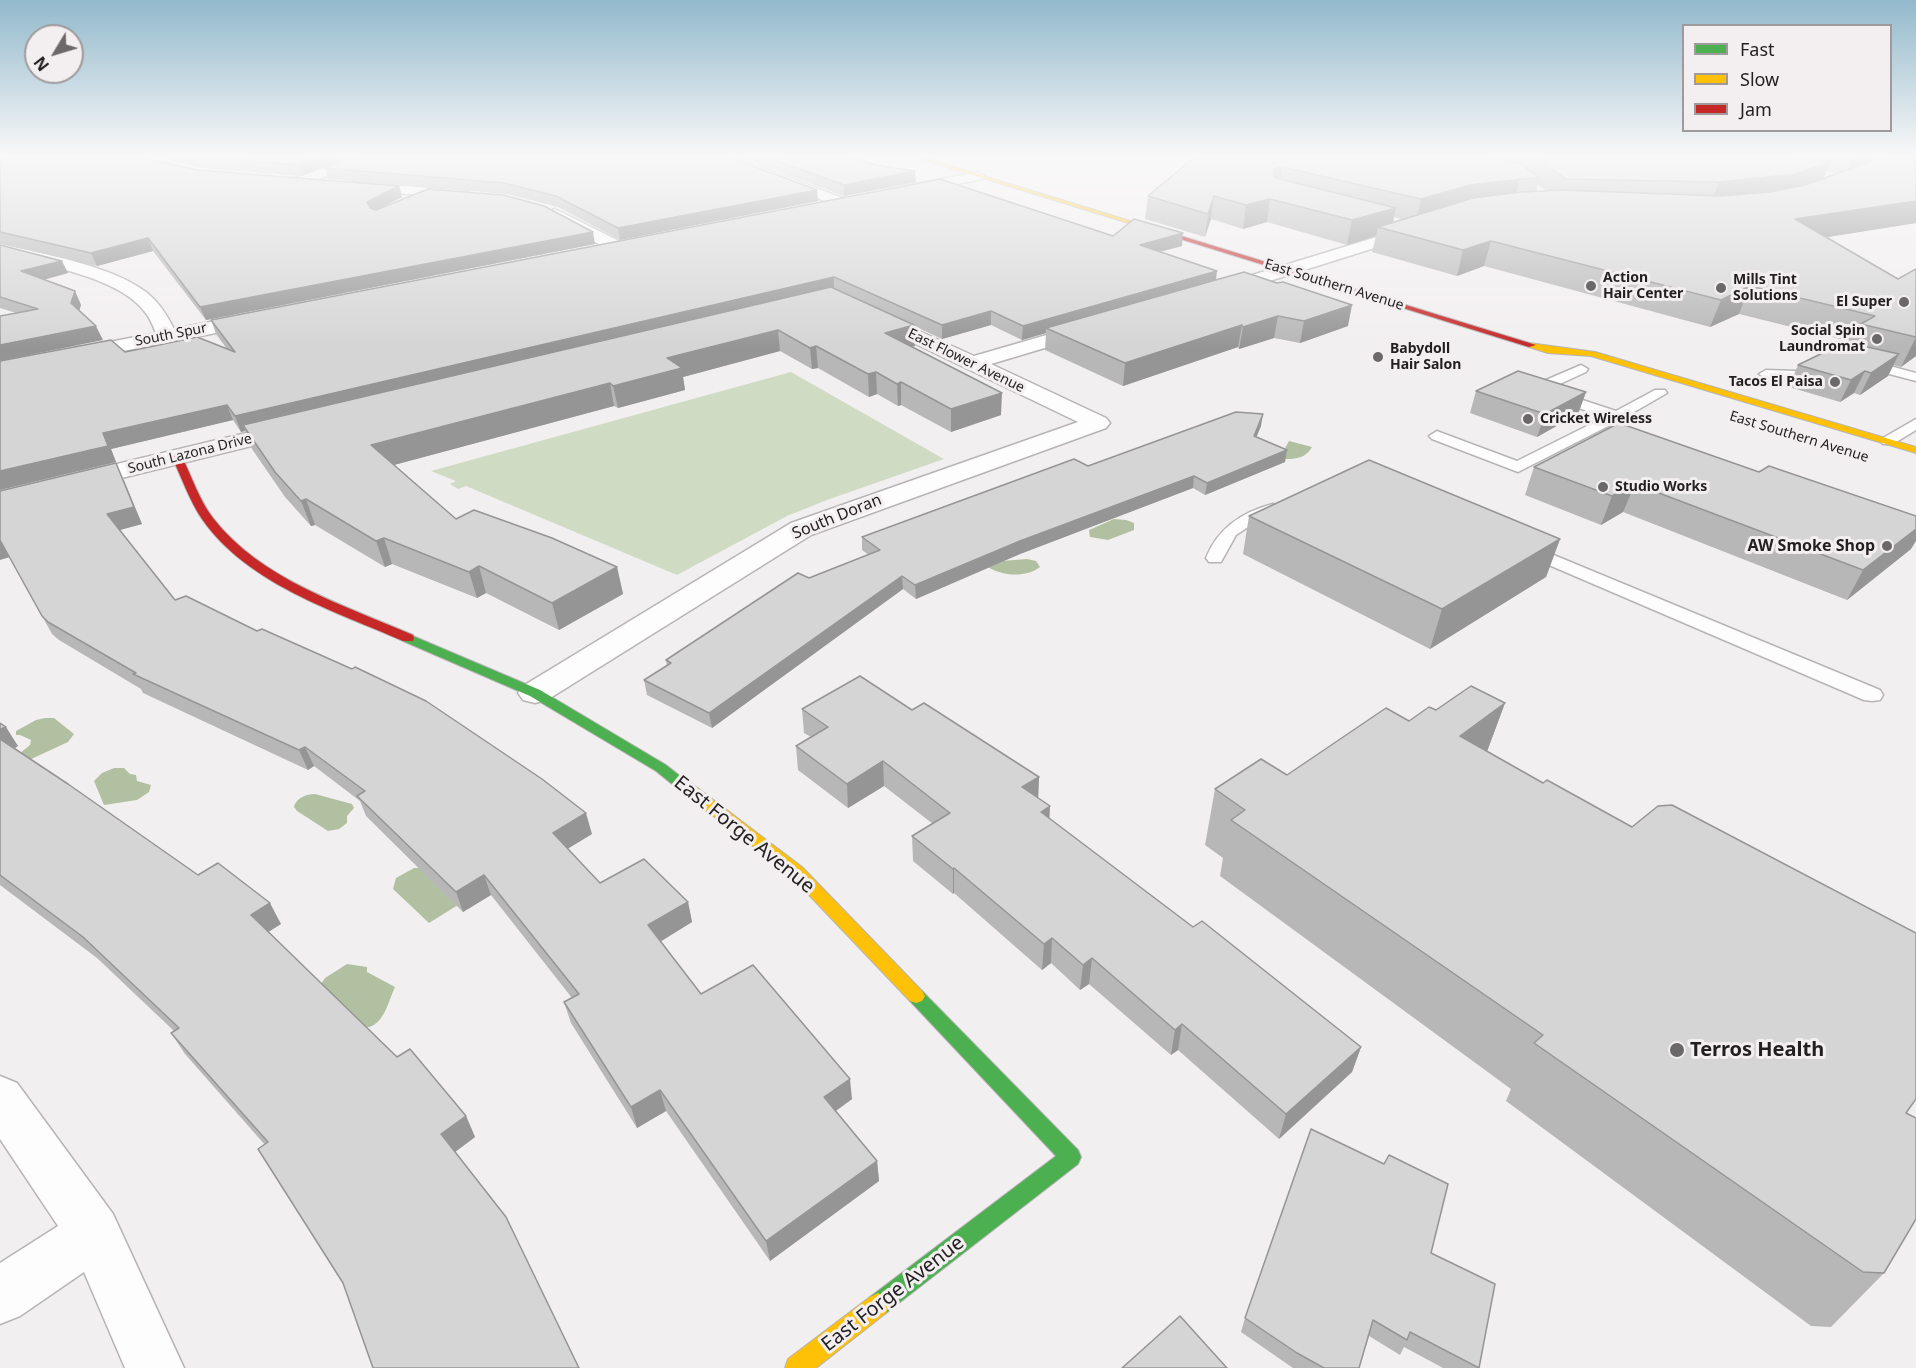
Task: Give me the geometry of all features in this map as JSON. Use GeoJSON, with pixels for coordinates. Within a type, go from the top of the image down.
{"type":"FeatureCollection","features":[{"type":"Feature","properties":{"kind":"main road","name":"East Southern Avenue"},"geometry":{"type":"LineString","coordinates":[[1123,220],[1548,350],[1586,370]]}},
{"type":"Feature","properties":{"kind":"main road","name":"East Southern Avenue"},"geometry":{"type":"LineString","coordinates":[[1548,350],[1592,354],[1916,450]]}},
{"type":"Feature","properties":{"kind":"main road"},"geometry":{"type":"LineString","coordinates":[[1638,386],[1668,395]]}},
{"type":"Feature","properties":{"kind":"main road"},"geometry":{"type":"LineString","coordinates":[[1693,399],[1861,441],[1884,444],[1888,441]]}},
{"type":"Feature","properties":{"kind":"main road","name":"East Forge Avenue"},"geometry":{"type":"LineString","coordinates":[[177,457],[208,519],[229,543],[255,563],[297,589],[535,693],[661,768],[796,871],[1071,1158],[797,1368]]}},
{"type":"Feature","properties":{"kind":"street"},"geometry":{"type":"LineString","coordinates":[[565,220],[625,247],[596,252]]}},
{"type":"Feature","properties":{"kind":"street"},"geometry":{"type":"LineString","coordinates":[[1381,222],[1415,231]]}},
{"type":"Feature","properties":{"kind":"street"},"geometry":{"type":"LineString","coordinates":[[1197,297],[1435,224]]}},
{"type":"Feature","properties":{"kind":"street"},"geometry":{"type":"LineString","coordinates":[[0,249],[114,281],[136,294],[151,307],[168,336]]}},
{"type":"Feature","properties":{"kind":"street","name":"East Flower Avenue"},"geometry":{"type":"LineString","coordinates":[[856,308],[1098,423]]}},
{"type":"Feature","properties":{"kind":"street","name":"South Spur"},"geometry":{"type":"LineString","coordinates":[[0,369],[272,316]]}},
{"type":"Feature","properties":{"kind":"street"},"geometry":{"type":"LineString","coordinates":[[972,363],[1107,323]]}},
{"type":"Feature","properties":{"kind":"street","name":"South Doran"},"geometry":{"type":"LineString","coordinates":[[535,693],[801,529],[1098,423]]}},
{"type":"Feature","properties":{"kind":"street","name":"South Lazona Drive"},"geometry":{"type":"LineString","coordinates":[[0,500],[312,424]]}},
{"type":"Feature","properties":{"kind":"street"},"geometry":{"type":"LineString","coordinates":[[0,1098],[94,1233],[155,1368]]}},
{"type":"Feature","properties":{"kind":"street"},"geometry":{"type":"LineString","coordinates":[[0,1296],[94,1233]]}},
{"type":"Feature","properties":{"kind":"lane"},"geometry":{"type":"LineString","coordinates":[[1766,374],[1798,375],[1831,357]]}},
{"type":"Feature","properties":{"kind":"lane"},"geometry":{"type":"LineString","coordinates":[[1852,360],[1916,377]]}},
{"type":"Feature","properties":{"kind":"lane"},"geometry":{"type":"LineString","coordinates":[[1586,370],[1537,389],[1617,416]]}},
{"type":"Feature","properties":{"kind":"lane"},"geometry":{"type":"LineString","coordinates":[[1437,436],[1518,467],[1617,416],[1668,395]]}},
{"type":"Feature","properties":{"kind":"lane"},"geometry":{"type":"LineString","coordinates":[[1888,441],[1916,423]]}},
{"type":"Feature","properties":{"kind":"lane"},"geometry":{"type":"LineString","coordinates":[[1215,558],[1220,541],[1226,533],[1286,502]]}},
{"type":"Feature","properties":{"kind":"lane"},"geometry":{"type":"LineString","coordinates":[[1515,544],[1872,695]]}},
{"type":"Feature","properties":{"kind":"shaded area"},"geometry":{"type":"Polygon","coordinates":[[[791,372],[944,459],[787,516],[677,575],[466,486],[458,489],[450,484],[456,481],[431,471],[791,372]]]}},
{"type":"Feature","properties":{"kind":"shaded area"},"geometry":{"type":"Polygon","coordinates":[[[1289,441],[1312,447],[1307,454],[1285,459],[1284,450],[1289,441]]]}},
{"type":"Feature","properties":{"kind":"shaded area"},"geometry":{"type":"Polygon","coordinates":[[[1114,519],[1134,523],[1134,530],[1108,540],[1090,537],[1089,530],[1114,519]]]}},
{"type":"Feature","properties":{"kind":"shaded area"},"geometry":{"type":"Polygon","coordinates":[[[1027,559],[1036,561],[1040,567],[1028,573],[1014,574],[988,567],[1002,561],[1027,559]]]}},
{"type":"Feature","properties":{"kind":"shaded area"},"geometry":{"type":"Polygon","coordinates":[[[54,718],[74,734],[68,742],[27,761],[19,754],[30,745],[31,740],[16,735],[16,731],[36,720],[54,718]]]}},
{"type":"Feature","properties":{"kind":"shaded area"},"geometry":{"type":"Polygon","coordinates":[[[114,768],[124,768],[130,774],[136,775],[137,781],[151,785],[149,792],[137,800],[104,805],[94,781],[102,773],[114,768]]]}},
{"type":"Feature","properties":{"kind":"shaded area"},"geometry":{"type":"Polygon","coordinates":[[[315,794],[352,804],[354,808],[347,816],[347,823],[339,829],[328,831],[297,811],[294,807],[299,799],[315,794]]]}},
{"type":"Feature","properties":{"kind":"shaded area"},"geometry":{"type":"Polygon","coordinates":[[[414,868],[420,868],[458,905],[429,923],[393,889],[396,878],[414,868]]]}},
{"type":"Feature","properties":{"kind":"shaded area"},"geometry":{"type":"Polygon","coordinates":[[[347,964],[367,967],[367,972],[395,987],[381,1018],[377,1023],[365,1028],[321,984],[325,978],[347,964]]]}},
{"type":"Feature","properties":{"kind":"building"},"geometry":{"type":"Polygon","coordinates":[[[0,220],[570,220],[593,232],[200,307],[148,238],[91,253],[0,232],[0,220]]]}},
{"type":"Feature","properties":{"kind":"building"},"geometry":{"type":"Polygon","coordinates":[[[602,220],[661,220],[618,228],[602,220]]]}},
{"type":"Feature","properties":{"kind":"building"},"geometry":{"type":"Polygon","coordinates":[[[729,220],[1064,220],[1113,236],[1133,220],[1137,220],[1183,233],[1140,245],[1217,271],[1023,326],[991,311],[942,325],[834,277],[235,416],[227,405],[103,433],[108,446],[0,471],[0,361],[111,340],[125,352],[197,337],[235,352],[211,320],[729,220]]]}},
{"type":"Feature","properties":{"kind":"building"},"geometry":{"type":"Polygon","coordinates":[[[1401,220],[1796,220],[1898,279],[1916,269],[1916,337],[1861,324],[1875,316],[1750,286],[1721,300],[1491,241],[1463,250],[1378,227],[1401,220]]]}},
{"type":"Feature","properties":{"kind":"building"},"geometry":{"type":"Polygon","coordinates":[[[0,245],[62,261],[21,271],[75,291],[71,303],[96,326],[0,345],[0,316],[38,309],[0,297],[0,245]]]}},
{"type":"Feature","properties":{"kind":"building"},"geometry":{"type":"Polygon","coordinates":[[[1244,272],[1277,283],[1283,282],[1352,305],[1304,321],[1278,316],[1243,327],[1242,325],[1125,363],[1046,328],[1244,272]]]}},
{"type":"Feature","properties":{"kind":"building"},"geometry":{"type":"Polygon","coordinates":[[[831,287],[914,325],[885,333],[1002,393],[951,409],[901,382],[897,384],[876,372],[868,374],[816,346],[810,348],[778,330],[667,358],[682,368],[613,386],[610,383],[371,445],[456,519],[474,510],[552,538],[617,567],[552,603],[479,566],[469,572],[384,538],[376,541],[306,499],[301,501],[275,472],[243,425],[831,287]]]}},
{"type":"Feature","properties":{"kind":"building"},"geometry":{"type":"Polygon","coordinates":[[[1845,342],[1899,354],[1871,373],[1865,371],[1851,380],[1798,365],[1845,342]]]}},
{"type":"Feature","properties":{"kind":"building"},"geometry":{"type":"Polygon","coordinates":[[[1518,371],[1586,392],[1545,414],[1476,391],[1518,371]]]}},
{"type":"Feature","properties":{"kind":"building"},"geometry":{"type":"Polygon","coordinates":[[[1236,412],[1263,414],[1254,436],[1287,450],[1207,483],[1194,476],[1020,541],[915,585],[902,576],[709,713],[644,680],[671,663],[666,660],[798,573],[809,578],[880,550],[862,537],[1074,459],[1088,466],[1236,412]]]}},
{"type":"Feature","properties":{"kind":"building"},"geometry":{"type":"Polygon","coordinates":[[[1619,423],[1759,472],[1769,466],[1916,516],[1916,529],[1863,570],[1635,484],[1612,496],[1534,467],[1619,423]]]}},
{"type":"Feature","properties":{"kind":"building"},"geometry":{"type":"Polygon","coordinates":[[[1369,460],[1560,539],[1442,609],[1249,516],[1369,460]]]}},
{"type":"Feature","properties":{"kind":"building"},"geometry":{"type":"Polygon","coordinates":[[[116,463],[134,507],[107,514],[175,600],[186,596],[257,631],[262,629],[352,669],[355,667],[426,701],[542,779],[586,813],[553,833],[600,883],[644,859],[688,902],[648,925],[701,994],[753,965],[850,1079],[824,1097],[877,1161],[766,1241],[660,1090],[631,1107],[564,1002],[579,994],[484,875],[456,892],[357,796],[365,791],[305,747],[299,750],[133,674],[136,673],[48,622],[42,616],[0,540],[0,491],[116,463]]]}},
{"type":"Feature","properties":{"kind":"building"},"geometry":{"type":"Polygon","coordinates":[[[860,676],[912,710],[924,703],[1039,777],[1022,787],[1050,806],[1041,812],[1193,927],[1202,921],[1361,1047],[1286,1114],[1182,1024],[1175,1030],[1092,958],[1083,965],[1052,938],[1044,944],[954,868],[912,836],[950,813],[883,761],[847,784],[796,746],[828,727],[802,709],[860,676]]]}},
{"type":"Feature","properties":{"kind":"building","name":"Terros Health"},"geometry":{"type":"Polygon","coordinates":[[[1471,686],[1505,703],[1460,736],[1543,783],[1547,780],[1632,827],[1658,806],[1672,805],[1916,933],[1916,1099],[1906,1113],[1916,1118],[1916,1219],[1884,1273],[1863,1272],[1534,1043],[1543,1035],[1231,820],[1245,810],[1215,789],[1261,759],[1287,775],[1386,708],[1409,721],[1429,707],[1436,710],[1471,686]]]}},
{"type":"Feature","properties":{"kind":"building"},"geometry":{"type":"Polygon","coordinates":[[[0,739],[198,875],[218,863],[270,903],[251,915],[397,1057],[410,1049],[466,1116],[441,1134],[506,1217],[579,1368],[373,1368],[343,1283],[258,1149],[268,1142],[171,1033],[179,1028],[83,937],[0,875],[0,739]]]}},
{"type":"Feature","properties":{"kind":"building"},"geometry":{"type":"Polygon","coordinates":[[[1311,1129],[1384,1164],[1389,1155],[1448,1184],[1431,1253],[1495,1284],[1479,1368],[1410,1332],[1407,1340],[1373,1320],[1359,1368],[1324,1368],[1245,1318],[1311,1129]]]}},
{"type":"Feature","properties":{"kind":"building"},"geometry":{"type":"Polygon","coordinates":[[[1180,1316],[1227,1368],[1122,1368],[1180,1316]]]}},
{"type":"Feature","properties":{"kind":"traffic: fast"},"geometry":{"type":"LineString","coordinates":[[408,638],[535,693],[661,768],[682,784]]}},
{"type":"Feature","properties":{"kind":"traffic: fast"},"geometry":{"type":"LineString","coordinates":[[878,1305],[1071,1157],[916,996]]}},
{"type":"Feature","properties":{"kind":"traffic: slow"},"geometry":{"type":"LineString","coordinates":[[1123,220],[1150,228]]}},
{"type":"Feature","properties":{"kind":"traffic: slow"},"geometry":{"type":"LineString","coordinates":[[1532,345],[1548,350],[1592,354],[1916,450]]}},
{"type":"Feature","properties":{"kind":"traffic: slow"},"geometry":{"type":"LineString","coordinates":[[682,784],[796,871],[916,996]]}},
{"type":"Feature","properties":{"kind":"traffic: slow"},"geometry":{"type":"LineString","coordinates":[[797,1368],[878,1305]]}},
{"type":"Feature","properties":{"kind":"traffic: jam"},"geometry":{"type":"LineString","coordinates":[[1150,228],[1532,345]]}},
{"type":"Feature","properties":{"kind":"traffic: jam"},"geometry":{"type":"LineString","coordinates":[[177,457],[208,519],[225,540],[247,558],[299,590],[408,638]]}},
{"type":"Feature","properties":{"kind":"place","name":"Action Hair Center"},"geometry":{"type":"Point","coordinates":[1591,286]}},
{"type":"Feature","properties":{"kind":"place","name":"Mills Tint Solutions"},"geometry":{"type":"Point","coordinates":[1721,288]}},
{"type":"Feature","properties":{"kind":"place","name":"El Super"},"geometry":{"type":"Point","coordinates":[1904,302]}},
{"type":"Feature","properties":{"kind":"place","name":"Social Spin Laundromat"},"geometry":{"type":"Point","coordinates":[1877,339]}},
{"type":"Feature","properties":{"kind":"place","name":"Babydoll Hair Salon"},"geometry":{"type":"Point","coordinates":[1378,357]}},
{"type":"Feature","properties":{"kind":"place","name":"Tacos El Paisa"},"geometry":{"type":"Point","coordinates":[1835,382]}},
{"type":"Feature","properties":{"kind":"place","name":"Cricket Wireless"},"geometry":{"type":"Point","coordinates":[1528,419]}},
{"type":"Feature","properties":{"kind":"place","name":"Studio Works"},"geometry":{"type":"Point","coordinates":[1603,487]}},
{"type":"Feature","properties":{"kind":"place","name":"AW Smoke Shop"},"geometry":{"type":"Point","coordinates":[1887,546]}},
{"type":"Feature","properties":{"kind":"place","name":"Terros Health"},"geometry":{"type":"Point","coordinates":[1677,1050]}}]}
